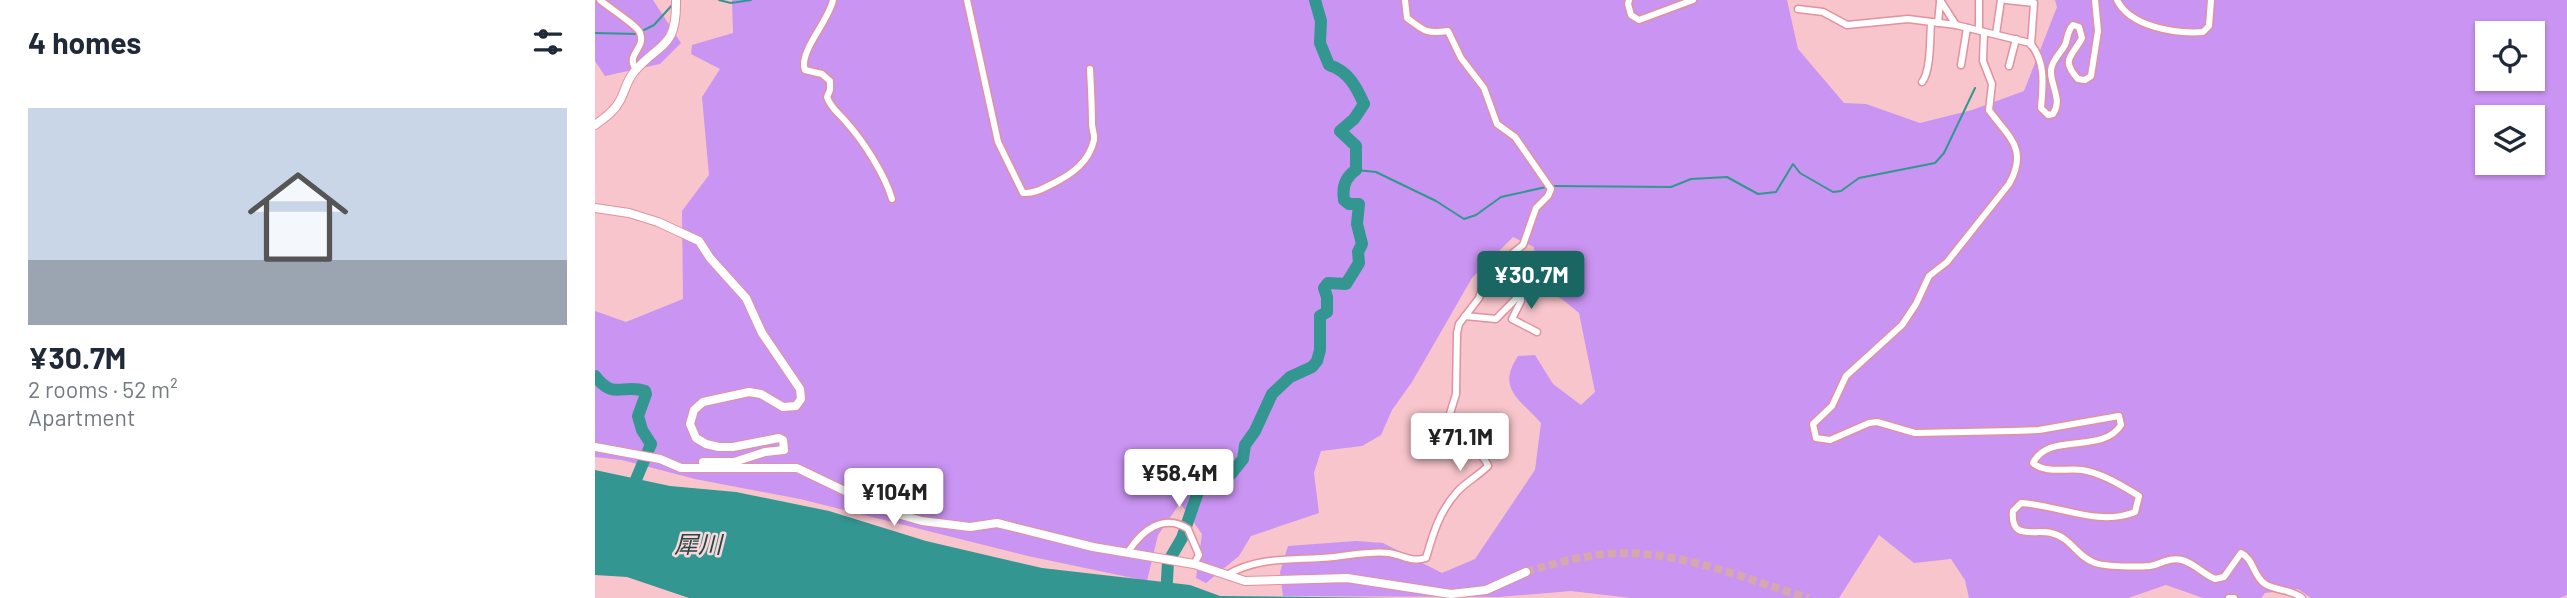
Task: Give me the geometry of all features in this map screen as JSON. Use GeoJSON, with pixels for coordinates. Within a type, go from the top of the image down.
{"type":"FeatureCollection","features":[{"type":"Feature","properties":{"kind":"street"},"geometry":{"type":"LineString","coordinates":[[600,0],[635,25],[640,33],[640,45],[631,58],[636,70]]}},
{"type":"Feature","properties":{"kind":"street"},"geometry":{"type":"LineString","coordinates":[[595,125],[620,102],[629,79],[636,70],[666,45],[676,14],[676,0]]}},
{"type":"Feature","properties":{"kind":"street"},"geometry":{"type":"LineString","coordinates":[[833,0],[826,21],[806,53],[803,64],[805,70],[822,74],[830,81],[827,97],[831,106],[854,133],[888,184],[893,199]]}},
{"type":"Feature","properties":{"kind":"street"},"geometry":{"type":"LineString","coordinates":[[967,0],[998,142],[1023,193],[1030,194],[1073,173],[1085,160],[1095,139],[1090,69]]}},
{"type":"Feature","properties":{"kind":"street"},"geometry":{"type":"LineString","coordinates":[[1227,575],[1248,565],[1285,558],[1332,558],[1369,552],[1390,553],[1413,561],[1426,558],[1431,534],[1445,509],[1457,492],[1476,479],[1487,466],[1481,452],[1469,444],[1448,420],[1456,394],[1457,333],[1465,316],[1479,298],[1487,274],[1523,245],[1536,208],[1551,192],[1551,187],[1515,137],[1497,124],[1484,88],[1461,58],[1448,31],[1431,34],[1422,29],[1407,18],[1405,0]]}},
{"type":"Feature","properties":{"kind":"street"},"geometry":{"type":"LineString","coordinates":[[1629,0],[1627,4],[1631,15],[1642,20],[1693,0]]}},
{"type":"Feature","properties":{"kind":"street"},"geometry":{"type":"LineString","coordinates":[[1922,82],[1926,78],[1940,0]]}},
{"type":"Feature","properties":{"kind":"street"},"geometry":{"type":"LineString","coordinates":[[1940,0],[1956,25]]}},
{"type":"Feature","properties":{"kind":"street"},"geometry":{"type":"LineString","coordinates":[[1979,0],[1983,61],[1992,84],[1989,110],[2012,140],[2017,158],[2015,173],[2001,195],[1947,262],[1929,276],[1916,304],[1902,324],[1846,376],[1832,406],[1813,424],[1816,438],[1830,440],[1877,422],[1915,433],[2013,431],[2039,430],[2119,416],[2120,425],[2116,431],[2099,439],[2047,449],[2037,456],[2033,463],[2039,468],[2083,470],[2103,476],[2139,496],[2136,512],[2122,516],[2085,515],[2021,503],[2013,511],[2015,527],[2023,532],[2050,532],[2067,539],[2085,558],[2097,564],[2152,566],[2168,560],[2182,560],[2215,579],[2224,577],[2241,553],[2249,559],[2258,577],[2265,584],[2302,598]]}},
{"type":"Feature","properties":{"kind":"street"},"geometry":{"type":"LineString","coordinates":[[1996,34],[2004,0],[2035,3],[2031,45]]}},
{"type":"Feature","properties":{"kind":"street"},"geometry":{"type":"LineString","coordinates":[[1797,9],[1823,12],[1847,25],[1908,19],[1956,25],[2031,45],[2041,63],[2041,108],[2044,113],[2053,114],[2058,99],[2051,74],[2052,64],[2066,43],[2069,29],[2073,25],[2079,27],[2081,38],[2068,60],[2068,66],[2078,79],[2085,80],[2091,76],[2098,31],[2095,0]]}},
{"type":"Feature","properties":{"kind":"street"},"geometry":{"type":"LineString","coordinates":[[2117,0],[2128,14],[2153,27],[2193,33],[2203,32],[2209,26],[2211,0]]}},
{"type":"Feature","properties":{"kind":"street"},"geometry":{"type":"LineString","coordinates":[[1961,65],[1966,28]]}},
{"type":"Feature","properties":{"kind":"street"},"geometry":{"type":"LineString","coordinates":[[2009,66],[2016,39]]}},
{"type":"Feature","properties":{"kind":"street"},"geometry":{"type":"LineString","coordinates":[[595,208],[629,213],[658,222],[699,241],[710,258],[746,299],[758,327],[800,389],[801,399],[796,406],[783,407],[753,392],[703,402],[694,410],[690,424],[695,438],[706,444],[733,447],[779,438],[783,440],[784,450],[765,452],[734,462],[681,462],[681,468]]}},
{"type":"Feature","properties":{"kind":"street"},"geometry":{"type":"LineString","coordinates":[[1515,251],[1525,264],[1527,278],[1521,301],[1512,319],[1537,332]]}},
{"type":"Feature","properties":{"kind":"street"},"geometry":{"type":"LineString","coordinates":[[1465,316],[1496,319],[1521,293]]}},
{"type":"Feature","properties":{"kind":"street"},"geometry":{"type":"LineString","coordinates":[[595,447],[647,456],[681,468],[797,468],[887,511],[922,521],[970,527],[997,523],[1093,547],[1194,564],[1245,581],[1347,578],[1451,594],[1486,590],[1525,572]]}},
{"type":"Feature","properties":{"kind":"street"},"geometry":{"type":"LineString","coordinates":[[1128,552],[1152,526],[1158,523],[1175,523],[1188,529],[1199,555],[1194,564]]}},
{"type":"Feature","properties":{"kind":"shaded area"},"geometry":{"type":"Polygon","coordinates":[[[595,0],[653,0],[681,43],[660,64],[605,76],[595,61],[595,0]]]}},
{"type":"Feature","properties":{"kind":"shaded area"},"geometry":{"type":"Polygon","coordinates":[[[732,0],[1787,0],[1798,49],[1844,103],[1866,104],[1920,123],[1972,110],[2024,91],[2057,7],[2055,0],[2567,0],[2567,595],[2560,598],[2311,598],[2298,589],[2265,593],[2261,598],[2203,598],[2166,585],[2128,598],[1969,598],[1965,580],[1951,559],[1914,563],[1879,535],[1839,598],[1631,598],[1571,591],[1499,597],[1283,596],[1280,572],[1288,546],[1356,541],[1383,543],[1442,573],[1475,559],[1535,470],[1541,423],[1513,393],[1510,385],[1509,377],[1518,356],[1535,355],[1553,384],[1581,405],[1595,392],[1579,313],[1562,299],[1539,287],[1534,247],[1513,237],[1472,278],[1412,382],[1392,410],[1381,435],[1362,446],[1321,451],[1314,473],[1319,513],[1251,536],[1239,556],[1206,583],[1196,578],[1202,534],[1180,503],[1158,535],[1147,581],[1028,556],[800,499],[695,479],[622,460],[595,457],[595,311],[626,322],[683,299],[682,211],[709,175],[702,97],[720,69],[691,54],[692,45],[733,33],[732,0]]]}},
{"type":"Feature","properties":{"kind":"water","name":"犀川"},"geometry":{"type":"Polygon","coordinates":[[[595,470],[670,486],[736,492],[829,511],[926,541],[1042,568],[1190,585],[1220,596],[1395,598],[689,598],[627,577],[595,575],[595,470]]]}},
{"type":"Feature","properties":{"kind":"waterway"},"geometry":{"type":"LineString","coordinates":[[719,0],[731,3],[751,0]]}},
{"type":"Feature","properties":{"kind":"waterway"},"geometry":{"type":"LineString","coordinates":[[1166,598],[1168,562],[1182,538],[1199,489],[1231,474],[1243,459],[1245,445],[1255,431],[1272,394],[1290,377],[1312,367],[1317,361],[1320,350],[1320,316],[1327,312],[1324,288],[1328,283],[1346,284],[1359,263],[1358,252],[1362,244],[1357,224],[1359,204],[1349,204],[1343,195],[1347,179],[1356,170],[1356,146],[1340,131],[1354,119],[1364,104],[1351,80],[1329,65],[1320,43],[1321,21],[1315,0]]}},
{"type":"Feature","properties":{"kind":"waterway"},"geometry":{"type":"LineString","coordinates":[[642,31],[654,25],[674,3]]}},
{"type":"Feature","properties":{"kind":"waterway"},"geometry":{"type":"LineString","coordinates":[[595,33],[637,34]]}},
{"type":"Feature","properties":{"kind":"waterway"},"geometry":{"type":"LineString","coordinates":[[1552,186],[1671,187],[1691,179],[1727,177],[1758,194],[1776,192],[1793,164],[1800,173],[1833,192],[1841,191],[1859,178],[1935,163],[1944,153],[1975,88]]}},
{"type":"Feature","properties":{"kind":"waterway"},"geometry":{"type":"LineString","coordinates":[[1356,170],[1376,172],[1436,201],[1464,219],[1476,215],[1501,197],[1546,187]]}},
{"type":"Feature","properties":{"kind":"waterway"},"geometry":{"type":"LineString","coordinates":[[595,376],[613,390],[645,391],[638,416],[642,430],[651,444],[635,482],[634,493]]}},
{"type":"Feature","properties":{"kind":"tunnel"},"geometry":{"type":"LineString","coordinates":[[1526,572],[1604,554],[1656,555],[1708,566],[1809,598]]}}]}
